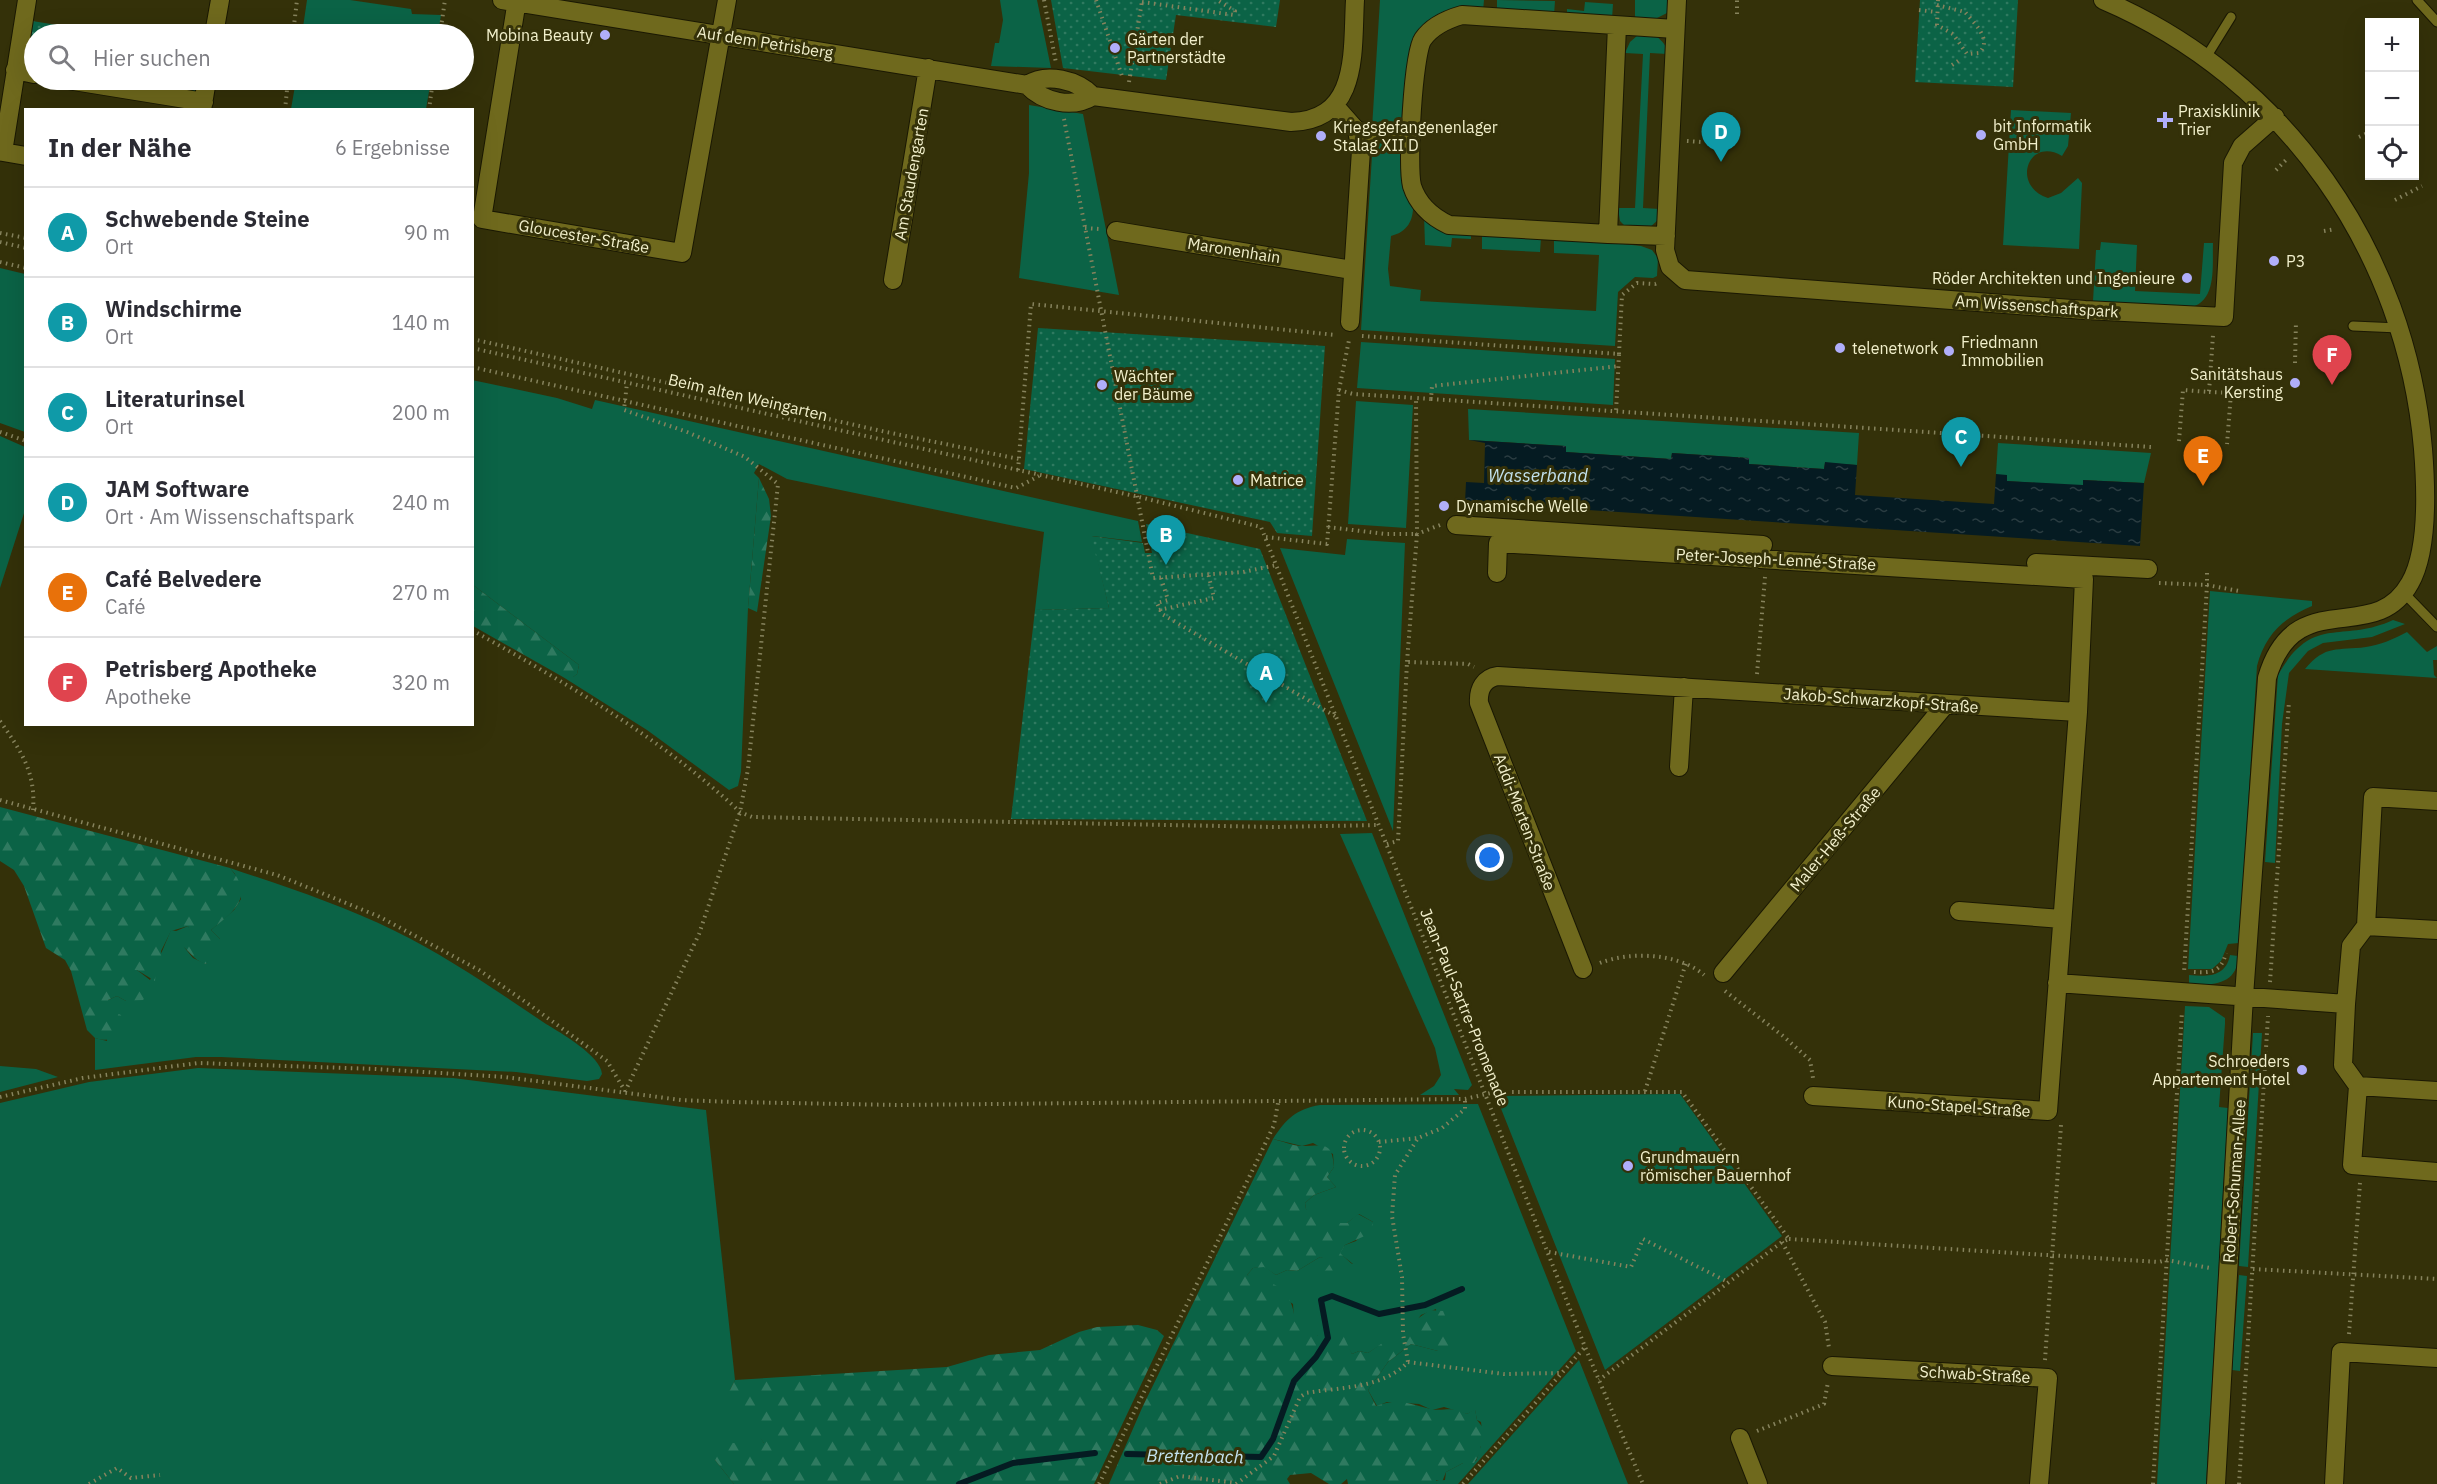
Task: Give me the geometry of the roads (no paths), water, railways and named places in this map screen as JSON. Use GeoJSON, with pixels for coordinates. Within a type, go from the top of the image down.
{"type":"FeatureCollection","features":[{"type":"Feature","properties":{"kind":"street"},"geometry":{"type":"LineString","coordinates":[[24,156],[3,152],[27,0]]}},
{"type":"Feature","properties":{"kind":"street"},"geometry":{"type":"LineString","coordinates":[[216,24],[220,0]]}},
{"type":"Feature","properties":{"kind":"street"},"geometry":{"type":"LineString","coordinates":[[721,36],[726,0]]}},
{"type":"Feature","properties":{"kind":"street"},"geometry":{"type":"LineString","coordinates":[[1350,321],[1361,150],[1357,131],[1335,106],[1347,85],[1352,63],[1355,0]]}},
{"type":"Feature","properties":{"kind":"street"},"geometry":{"type":"LineString","coordinates":[[1675,29],[1471,16],[1443,22],[1425,36],[1418,50],[1411,136],[1412,186],[1421,203],[1441,221],[1476,228],[1666,236],[1677,0]]}},
{"type":"Feature","properties":{"kind":"street"},"geometry":{"type":"LineString","coordinates":[[2103,0],[2148,22],[2205,58],[2275,117],[2311,159],[2357,227],[2381,276],[2400,328],[2410,361],[2419,412],[2424,488],[2418,564],[2403,593]]}},
{"type":"Feature","properties":{"kind":"street","name":"Gloucester-Straße"},"geometry":{"type":"LineString","coordinates":[[512,1],[482,219],[682,253],[721,36]]}},
{"type":"Feature","properties":{"kind":"street","name":"Auf dem Petrisberg"},"geometry":{"type":"LineString","coordinates":[[512,1],[1027,85],[1041,96],[1056,101],[1077,103],[1093,96],[1291,122],[1311,120],[1335,106]]}},
{"type":"Feature","properties":{"kind":"street"},"geometry":{"type":"LineString","coordinates":[[1608,234],[1617,26]]}},
{"type":"Feature","properties":{"kind":"street","name":"Am Staudengarten"},"geometry":{"type":"LineString","coordinates":[[893,280],[928,68]]}},
{"type":"Feature","properties":{"kind":"street"},"geometry":{"type":"LineString","coordinates":[[15,70],[24,72]]}},
{"type":"Feature","properties":{"kind":"street"},"geometry":{"type":"LineString","coordinates":[[120,90],[203,106],[205,90]]}},
{"type":"Feature","properties":{"kind":"street","name":"Am Wissenschaftspark"},"geometry":{"type":"LineString","coordinates":[[1666,236],[1666,257],[1677,274],[1685,280],[2224,317],[2233,163],[2242,146],[2275,117]]}},
{"type":"Feature","properties":{"kind":"street"},"geometry":{"type":"LineString","coordinates":[[1357,131],[1411,136]]}},
{"type":"Feature","properties":{"kind":"street","name":"Maronenhain"},"geometry":{"type":"LineString","coordinates":[[1116,231],[1352,270]]}},
{"type":"Feature","properties":{"kind":"street"},"geometry":{"type":"LineString","coordinates":[[1456,525],[2148,569]]}},
{"type":"Feature","properties":{"kind":"street","name":"Peter-Joseph-Lenné-Straße"},"geometry":{"type":"LineString","coordinates":[[1497,573],[1498,543],[2084,579]]}},
{"type":"Feature","properties":{"kind":"street","name":"Kuno-Stapel-Straße"},"geometry":{"type":"LineString","coordinates":[[1813,1096],[2048,1111],[2078,712],[2084,579]]}},
{"type":"Feature","properties":{"kind":"street","name":"Robert-Schuman-Allee"},"geometry":{"type":"LineString","coordinates":[[2216,1484],[2244,996],[2265,699],[2272,660],[2295,631],[2322,620],[2375,613],[2403,593]]}},
{"type":"Feature","properties":{"kind":"street","name":"Jakob-Schwarzkopf-Straße"},"geometry":{"type":"LineString","coordinates":[[1490,677],[1498,675],[2078,712]]}},
{"type":"Feature","properties":{"kind":"street","name":"Addi-Merten-Straße"},"geometry":{"type":"LineString","coordinates":[[1490,677],[1482,685],[1479,703],[1583,969]]}},
{"type":"Feature","properties":{"kind":"street"},"geometry":{"type":"LineString","coordinates":[[1679,767],[1684,687]]}},
{"type":"Feature","properties":{"kind":"street","name":"Maler-Heß-Straße"},"geometry":{"type":"LineString","coordinates":[[1723,981],[1945,705]]}},
{"type":"Feature","properties":{"kind":"street"},"geometry":{"type":"LineString","coordinates":[[2437,801],[2373,797],[2366,926],[2351,946],[2343,1065],[2358,1086],[2352,1165],[2437,1172]]}},
{"type":"Feature","properties":{"kind":"street"},"geometry":{"type":"LineString","coordinates":[[1959,911],[2062,919]]}},
{"type":"Feature","properties":{"kind":"street"},"geometry":{"type":"LineString","coordinates":[[2366,926],[2437,930]]}},
{"type":"Feature","properties":{"kind":"street"},"geometry":{"type":"LineString","coordinates":[[2056,983],[2346,1004]]}},
{"type":"Feature","properties":{"kind":"street"},"geometry":{"type":"LineString","coordinates":[[2358,1086],[2437,1091]]}},
{"type":"Feature","properties":{"kind":"street"},"geometry":{"type":"LineString","coordinates":[[2334,1484],[2341,1352],[2437,1358]]}},
{"type":"Feature","properties":{"kind":"street","name":"Schwab-Straße"},"geometry":{"type":"LineString","coordinates":[[1832,1366],[2048,1378],[2039,1484]]}},
{"type":"Feature","properties":{"kind":"street"},"geometry":{"type":"LineString","coordinates":[[1740,1438],[1758,1484]]}},
{"type":"Feature","properties":{"kind":"lane"},"geometry":{"type":"LineString","coordinates":[[2417,0],[2437,22]]}},
{"type":"Feature","properties":{"kind":"lane"},"geometry":{"type":"LineString","coordinates":[[2205,58],[2231,17]]}},
{"type":"Feature","properties":{"kind":"lane"},"geometry":{"type":"LineString","coordinates":[[2353,326],[2400,328]]}},
{"type":"Feature","properties":{"kind":"lane"},"geometry":{"type":"LineString","coordinates":[[2403,593],[2437,627]]}},
{"type":"Feature","properties":{"kind":"water","name":"Wasserband"},"geometry":{"type":"Polygon","coordinates":[[[1469,440],[1566,446],[1566,452],[1671,459],[1672,453],[1749,458],[1749,464],[1824,469],[1825,462],[1857,465],[1855,495],[1994,504],[1996,474],[2007,475],[2007,481],[2083,485],[2083,480],[2144,483],[2140,546],[1465,502],[1466,482],[1484,483],[1485,443],[1469,440]]]}},
{"type":"Feature","properties":{"kind":"waterway","name":"Brettenbach"},"geometry":{"type":"LineString","coordinates":[[1127,1454],[1261,1457],[1273,1439],[1294,1381],[1316,1357],[1328,1338],[1321,1300],[1332,1296],[1379,1314],[1425,1305],[1462,1289]]}},
{"type":"Feature","properties":{"kind":"waterway","name":"Brettenbach"},"geometry":{"type":"LineString","coordinates":[[959,1484],[1013,1463],[1095,1453]]}},
{"type":"Feature","properties":{"kind":"place","name":"Mobina Beauty"},"geometry":{"type":"Point","coordinates":[605,35]}},
{"type":"Feature","properties":{"kind":"place","name":"Gärten der Partnerstädte"},"geometry":{"type":"Point","coordinates":[1115,48]}},
{"type":"Feature","properties":{"kind":"place","name":"Praxisklinik Trier"},"geometry":{"type":"Point","coordinates":[2165,120]}},
{"type":"Feature","properties":{"kind":"place","name":"bit Informatik GmbH"},"geometry":{"type":"Point","coordinates":[1981,135]}},
{"type":"Feature","properties":{"kind":"place","name":"Kriegsgefangenenlager Stalag XII D"},"geometry":{"type":"Point","coordinates":[1321,136]}},
{"type":"Feature","properties":{"kind":"place","name":"JAM Software"},"geometry":{"type":"Point","coordinates":[1721,162]}},
{"type":"Feature","properties":{"kind":"place","name":"P3"},"geometry":{"type":"Point","coordinates":[2274,261]}},
{"type":"Feature","properties":{"kind":"place","name":"Röder Architekten und Ingenieure"},"geometry":{"type":"Point","coordinates":[2187,278]}},
{"type":"Feature","properties":{"kind":"place","name":"telenetwork"},"geometry":{"type":"Point","coordinates":[1840,348]}},
{"type":"Feature","properties":{"kind":"place","name":"Friedmann Immobilien"},"geometry":{"type":"Point","coordinates":[1949,351]}},
{"type":"Feature","properties":{"kind":"place","name":"Sanitätshaus Kersting"},"geometry":{"type":"Point","coordinates":[2295,383]}},
{"type":"Feature","properties":{"kind":"place","name":"Wächter der Bäume"},"geometry":{"type":"Point","coordinates":[1102,385]}},
{"type":"Feature","properties":{"kind":"place","name":"Petrisberg Apotheke"},"geometry":{"type":"Point","coordinates":[2332,385]}},
{"type":"Feature","properties":{"kind":"place","name":"Literaturinsel"},"geometry":{"type":"Point","coordinates":[1961,467]}},
{"type":"Feature","properties":{"kind":"place","name":"Matrice"},"geometry":{"type":"Point","coordinates":[1238,480]}},
{"type":"Feature","properties":{"kind":"place","name":"Café Belvedere"},"geometry":{"type":"Point","coordinates":[2203,486]}},
{"type":"Feature","properties":{"kind":"place","name":"Dynamische Welle"},"geometry":{"type":"Point","coordinates":[1444,506]}},
{"type":"Feature","properties":{"kind":"place","name":"Windschirme"},"geometry":{"type":"Point","coordinates":[1166,565]}},
{"type":"Feature","properties":{"kind":"place","name":"Schwebende Steine"},"geometry":{"type":"Point","coordinates":[1266,703]}},
{"type":"Feature","properties":{"kind":"place","name":"Schroeders Appartement Hotel"},"geometry":{"type":"Point","coordinates":[2302,1070]}},
{"type":"Feature","properties":{"kind":"place","name":"Grundmauern römischer Bauernhof"},"geometry":{"type":"Point","coordinates":[1628,1166]}}]}
